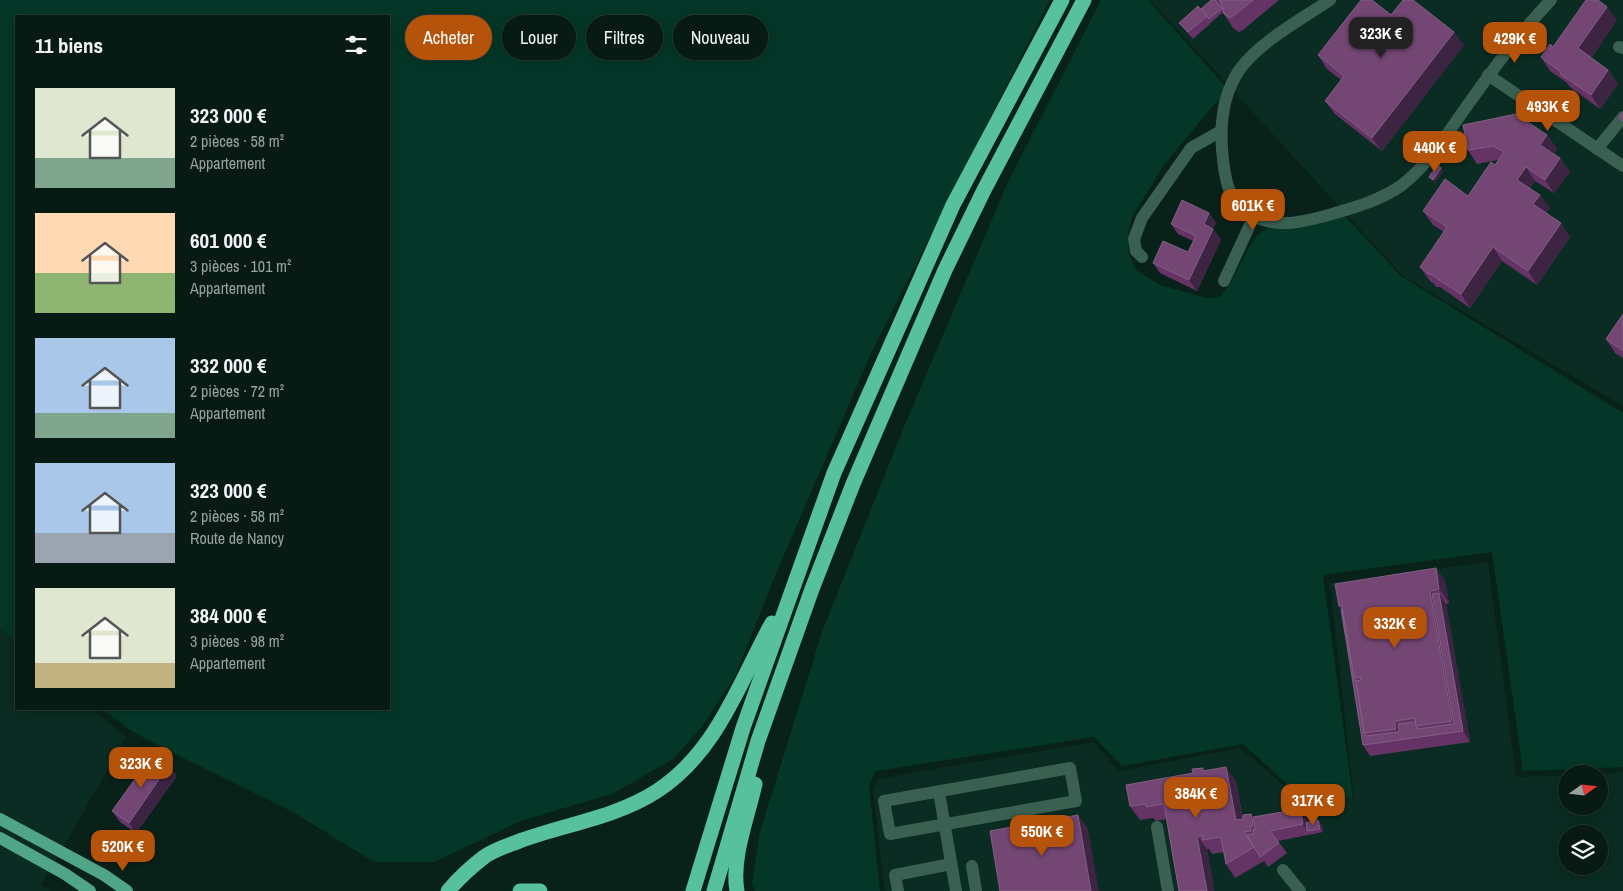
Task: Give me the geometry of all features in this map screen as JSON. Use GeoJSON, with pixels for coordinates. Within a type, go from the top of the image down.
{"type":"FeatureCollection","features":[{"type":"Feature","properties":{"kind":"highway"},"geometry":{"type":"LineString","coordinates":[[693,891],[743,728],[834,473],[953,205],[1062,0]]}},
{"type":"Feature","properties":{"kind":"highway"},"geometry":{"type":"LineString","coordinates":[[714,891],[758,741],[812,589],[853,484],[945,270],[988,182],[1084,0]]}},
{"type":"Feature","properties":{"kind":"highway"},"geometry":{"type":"LineString","coordinates":[[448,891],[485,856],[535,836],[634,804],[659,790],[682,771],[708,743],[720,724],[752,659],[794,582]]}},
{"type":"Feature","properties":{"kind":"highway"},"geometry":{"type":"LineString","coordinates":[[737,891],[735,882],[736,865],[773,699]]}},
{"type":"Feature","properties":{"kind":"highway"},"geometry":{"type":"LineString","coordinates":[[520,891],[540,891]]}},
{"type":"Feature","properties":{"kind":"main road"},"geometry":{"type":"LineString","coordinates":[[0,819],[96,871],[127,891]]}},
{"type":"Feature","properties":{"kind":"main road"},"geometry":{"type":"LineString","coordinates":[[0,838],[65,874],[90,891]]}},
{"type":"Feature","properties":{"kind":"street"},"geometry":{"type":"LineString","coordinates":[[1330,0],[1263,46],[1240,69],[1231,83],[1228,94],[1221,131],[1223,162],[1228,188],[1238,204],[1254,216],[1272,222],[1294,223],[1355,208],[1385,196],[1401,185],[1427,161],[1488,75],[1521,36],[1529,23],[1551,0]]}},
{"type":"Feature","properties":{"kind":"street"},"geometry":{"type":"LineString","coordinates":[[1488,75],[1623,166]]}},
{"type":"Feature","properties":{"kind":"street"},"geometry":{"type":"LineString","coordinates":[[1598,149],[1623,117]]}},
{"type":"Feature","properties":{"kind":"street"},"geometry":{"type":"LineString","coordinates":[[1142,257],[1136,251],[1134,239],[1142,218],[1191,148],[1221,131]]}},
{"type":"Feature","properties":{"kind":"street"},"geometry":{"type":"LineString","coordinates":[[1224,280],[1254,216]]}},
{"type":"Feature","properties":{"kind":"street"},"geometry":{"type":"LineString","coordinates":[[1070,768],[1076,800],[890,834],[884,801],[939,792],[1070,768]]}},
{"type":"Feature","properties":{"kind":"street"},"geometry":{"type":"LineString","coordinates":[[939,792],[956,891]]}},
{"type":"Feature","properties":{"kind":"street"},"geometry":{"type":"LineString","coordinates":[[1157,827],[1168,891]]}},
{"type":"Feature","properties":{"kind":"street"},"geometry":{"type":"LineString","coordinates":[[898,891],[895,875],[951,864]]}},
{"type":"Feature","properties":{"kind":"street"},"geometry":{"type":"LineString","coordinates":[[972,866],[976,891]]}},
{"type":"Feature","properties":{"kind":"street"},"geometry":{"type":"LineString","coordinates":[[1282,870],[1300,891]]}},
{"type":"Feature","properties":{"kind":"shaded area"},"geometry":{"type":"Polygon","coordinates":[[[0,0],[1050,0],[871,353],[775,576],[735,676],[701,728],[673,759],[612,794],[523,820],[434,862],[374,862],[293,812],[130,730],[103,710],[390,710],[390,15],[15,15],[15,641],[0,627],[0,0]]]}},
{"type":"Feature","properties":{"kind":"shaded area"},"geometry":{"type":"Polygon","coordinates":[[[1101,0],[1148,0],[1225,86],[1223,97],[1211,108],[1164,165],[1132,217],[1128,234],[1129,254],[1136,270],[1160,285],[1207,298],[1219,298],[1230,284],[1257,235],[1268,228],[1342,213],[1401,276],[1623,413],[1623,767],[1608,768],[1608,765],[1558,765],[1558,770],[1523,771],[1492,552],[1323,575],[1353,798],[1308,803],[1243,744],[1122,766],[1094,737],[876,771],[869,785],[880,891],[755,891],[752,883],[760,832],[822,632],[904,427],[1007,184],[1101,0]]]}},
{"type":"Feature","properties":{"kind":"shaded area"},"geometry":{"type":"Polygon","coordinates":[[[1150,0],[1623,0],[1623,406],[1403,276],[1150,0]]]}},
{"type":"Feature","properties":{"kind":"shaded area"},"geometry":{"type":"Polygon","coordinates":[[[1488,562],[1516,777],[1558,775],[1558,815],[1608,815],[1608,773],[1623,772],[1623,891],[885,891],[873,790],[878,779],[1093,742],[1119,771],[1240,748],[1307,805],[1354,799],[1330,583],[1488,562]]]}},
{"type":"Feature","properties":{"kind":"shaded area"},"geometry":{"type":"Polygon","coordinates":[[[0,627],[15,641],[15,710],[94,710],[126,738],[41,885],[50,891],[0,891],[0,627]]]}},
{"type":"Feature","properties":{"kind":"building"},"geometry":{"type":"Polygon","coordinates":[[[1211,0],[1215,0],[1222,8],[1209,19],[1201,9],[1211,0]]]}},
{"type":"Feature","properties":{"kind":"building"},"geometry":{"type":"Polygon","coordinates":[[[1219,0],[1253,0],[1229,18],[1224,14],[1219,0]]]}},
{"type":"Feature","properties":{"kind":"building"},"geometry":{"type":"Polygon","coordinates":[[[1361,0],[1372,0],[1391,15],[1403,0],[1413,0],[1454,32],[1372,138],[1325,101],[1344,76],[1318,55],[1361,0]]]}},
{"type":"Feature","properties":{"kind":"building"},"geometry":{"type":"Polygon","coordinates":[[[1586,0],[1598,0],[1607,7],[1578,48],[1608,70],[1591,95],[1560,74],[1561,72],[1541,57],[1550,44],[1553,47],[1586,0]]]}},
{"type":"Feature","properties":{"kind":"building"},"geometry":{"type":"Polygon","coordinates":[[[1198,6],[1207,16],[1188,32],[1179,23],[1198,6]]]}},
{"type":"Feature","properties":{"kind":"building"},"geometry":{"type":"Polygon","coordinates":[[[1623,112],[1623,121],[1619,118],[1623,112]]]}},
{"type":"Feature","properties":{"kind":"building"},"geometry":{"type":"Polygon","coordinates":[[[1516,114],[1547,135],[1540,145],[1560,158],[1545,180],[1526,167],[1517,180],[1540,195],[1533,204],[1561,223],[1528,271],[1493,247],[1461,294],[1420,267],[1447,227],[1423,211],[1445,179],[1468,196],[1491,162],[1495,165],[1504,152],[1493,146],[1468,150],[1463,125],[1516,114]]]}},
{"type":"Feature","properties":{"kind":"building"},"geometry":{"type":"Polygon","coordinates":[[[1437,165],[1441,168],[1433,180],[1429,177],[1437,165]]]}},
{"type":"Feature","properties":{"kind":"building"},"geometry":{"type":"Polygon","coordinates":[[[1182,200],[1209,213],[1204,224],[1213,229],[1189,280],[1153,263],[1163,241],[1188,252],[1196,236],[1171,224],[1182,200]]]}},
{"type":"Feature","properties":{"kind":"building"},"geometry":{"type":"Polygon","coordinates":[[[1623,314],[1623,351],[1606,339],[1623,314]]]}},
{"type":"Feature","properties":{"kind":"building"},"geometry":{"type":"Polygon","coordinates":[[[1436,568],[1439,589],[1430,591],[1452,721],[1416,726],[1415,718],[1395,721],[1396,729],[1364,733],[1356,681],[1361,680],[1360,677],[1354,678],[1342,605],[1339,606],[1335,584],[1436,568]]]}},
{"type":"Feature","properties":{"kind":"building"},"geometry":{"type":"Polygon","coordinates":[[[1439,593],[1463,731],[1363,745],[1341,609],[1366,736],[1399,732],[1398,724],[1415,722],[1418,729],[1454,724],[1432,594],[1439,593]]]}},
{"type":"Feature","properties":{"kind":"building"},"geometry":{"type":"Polygon","coordinates":[[[153,754],[169,765],[129,823],[112,811],[153,754]]]}},
{"type":"Feature","properties":{"kind":"building"},"geometry":{"type":"Polygon","coordinates":[[[1226,767],[1236,820],[1243,819],[1243,815],[1251,814],[1253,826],[1250,827],[1251,831],[1244,832],[1254,847],[1226,864],[1221,837],[1203,840],[1202,835],[1197,836],[1207,891],[1179,891],[1164,804],[1146,807],[1146,804],[1130,806],[1126,785],[1193,773],[1192,769],[1203,768],[1203,771],[1226,767]]]}},
{"type":"Feature","properties":{"kind":"building"},"geometry":{"type":"Polygon","coordinates":[[[1300,809],[1303,824],[1270,831],[1279,843],[1260,857],[1247,835],[1254,834],[1253,817],[1300,809]]]}},
{"type":"Feature","properties":{"kind":"building"},"geometry":{"type":"Polygon","coordinates":[[[1078,815],[1091,891],[1000,891],[990,831],[1078,815]]]}},
{"type":"Feature","properties":{"kind":"building"},"geometry":{"type":"Polygon","coordinates":[[[1318,820],[1320,829],[1307,831],[1306,823],[1318,820]]]}}]}
